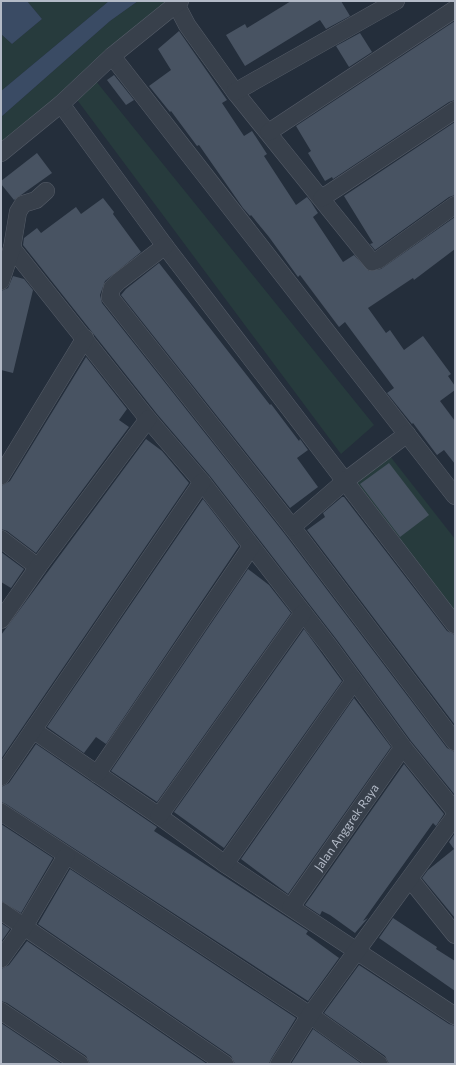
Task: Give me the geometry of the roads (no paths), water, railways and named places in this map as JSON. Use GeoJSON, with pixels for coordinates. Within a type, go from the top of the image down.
{"type":"FeatureCollection","features":[{"type":"Feature","properties":{"kind":"street"},"geometry":{"type":"LineString","coordinates":[[235,92],[396,1]]}},
{"type":"Feature","properties":{"kind":"street"},"geometry":{"type":"LineString","coordinates":[[1,153],[61,104],[112,56],[178,2],[187,25],[235,92],[269,132],[372,262],[378,260],[455,205]]}},
{"type":"Feature","properties":{"kind":"street"},"geometry":{"type":"LineString","coordinates":[[269,132],[455,8]]}},
{"type":"Feature","properties":{"kind":"street"},"geometry":{"type":"LineString","coordinates":[[112,56],[455,496]]}},
{"type":"Feature","properties":{"kind":"street"},"geometry":{"type":"LineString","coordinates":[[61,104],[165,246],[455,625]]}},
{"type":"Feature","properties":{"kind":"street"},"geometry":{"type":"LineString","coordinates":[[322,198],[455,110]]}},
{"type":"Feature","properties":{"kind":"street"},"geometry":{"type":"LineString","coordinates":[[1,281],[12,248],[18,212],[23,204],[36,200],[46,191]]}},
{"type":"Feature","properties":{"kind":"street"},"geometry":{"type":"LineString","coordinates":[[165,246],[119,281],[112,288],[110,297],[292,527],[455,742]]}},
{"type":"Feature","properties":{"kind":"street"},"geometry":{"type":"LineString","coordinates":[[12,248],[148,419],[202,482],[303,613],[403,747],[455,810]]}},
{"type":"Feature","properties":{"kind":"street"},"geometry":{"type":"LineString","coordinates":[[1,476],[85,338]]}},
{"type":"Feature","properties":{"kind":"street"},"geometry":{"type":"LineString","coordinates":[[1,620],[38,567],[148,419]]}},
{"type":"Feature","properties":{"kind":"street"},"geometry":{"type":"LineString","coordinates":[[292,527],[345,481],[407,434]]}},
{"type":"Feature","properties":{"kind":"street"},"geometry":{"type":"LineString","coordinates":[[1,777],[202,482]]}},
{"type":"Feature","properties":{"kind":"street"},"geometry":{"type":"LineString","coordinates":[[1,538],[38,567]]}},
{"type":"Feature","properties":{"kind":"street"},"geometry":{"type":"LineString","coordinates":[[97,774],[251,547]]}},
{"type":"Feature","properties":{"kind":"street"},"geometry":{"type":"LineString","coordinates":[[159,816],[303,613]]}},
{"type":"Feature","properties":{"kind":"street"},"geometry":{"type":"LineString","coordinates":[[225,864],[354,681]]}},
{"type":"Feature","properties":{"kind":"street"},"geometry":{"type":"LineString","coordinates":[[33,730],[159,816],[225,864],[455,1016]]}},
{"type":"Feature","properties":{"kind":"street","name":"Jalan Anggrek Raya"},"geometry":{"type":"LineString","coordinates":[[291,907],[403,747]]}},
{"type":"Feature","properties":{"kind":"street"},"geometry":{"type":"LineString","coordinates":[[1,812],[310,1015],[379,1064]]}},
{"type":"Feature","properties":{"kind":"street"},"geometry":{"type":"LineString","coordinates":[[279,1064],[310,1015],[455,816]]}},
{"type":"Feature","properties":{"kind":"street"},"geometry":{"type":"LineString","coordinates":[[1,959],[24,927],[66,856]]}},
{"type":"Feature","properties":{"kind":"street"},"geometry":{"type":"LineString","coordinates":[[410,879],[455,935]]}},
{"type":"Feature","properties":{"kind":"street"},"geometry":{"type":"LineString","coordinates":[[1,911],[225,1064]]}},
{"type":"Feature","properties":{"kind":"street"},"geometry":{"type":"LineString","coordinates":[[1,1011],[80,1064]]}},
{"type":"Feature","properties":{"kind":"water"},"geometry":{"type":"Polygon","coordinates":[[[1,1],[27,1],[42,19],[12,44],[1,34],[1,1]]]}},
{"type":"Feature","properties":{"kind":"water"},"geometry":{"type":"Polygon","coordinates":[[[109,1],[138,1],[110,21],[1,117],[1,91],[109,1]]]}}]}
